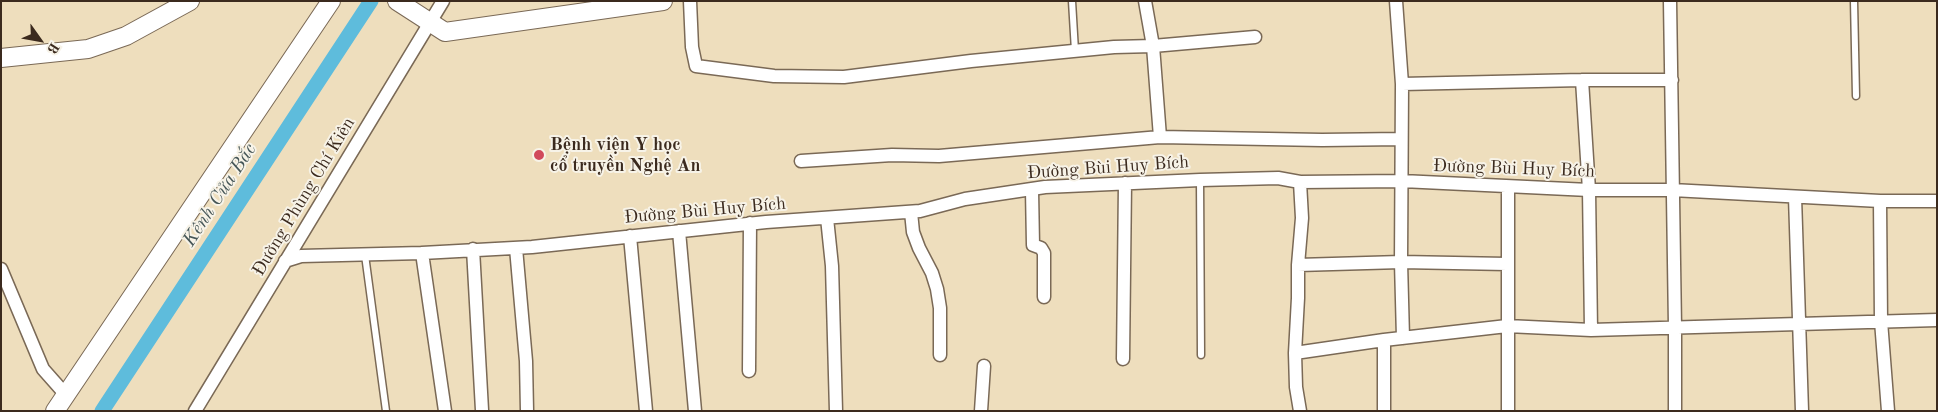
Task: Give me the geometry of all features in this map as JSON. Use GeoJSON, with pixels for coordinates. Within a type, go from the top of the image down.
{"type":"FeatureCollection","features":[{"type":"Feature","properties":{"kind":"main road"},"geometry":{"type":"LineString","coordinates":[[1,58],[88,49],[126,36],[190,1]]}},
{"type":"Feature","properties":{"kind":"main road"},"geometry":{"type":"LineString","coordinates":[[55,411],[331,1]]}},
{"type":"Feature","properties":{"kind":"main road"},"geometry":{"type":"LineString","coordinates":[[403,5],[445,32],[566,8],[663,1]]}},
{"type":"Feature","properties":{"kind":"street","name":"Đường Phùng Chí Kiên"},"geometry":{"type":"LineString","coordinates":[[195,411],[444,1]]}},
{"type":"Feature","properties":{"kind":"street"},"geometry":{"type":"LineString","coordinates":[[690,1],[693,58],[696,66],[774,76],[844,77],[970,61],[1114,47],[1153,46],[1255,37]]}},
{"type":"Feature","properties":{"kind":"street"},"geometry":{"type":"LineString","coordinates":[[1145,1],[1153,46],[1160,137]]}},
{"type":"Feature","properties":{"kind":"street"},"geometry":{"type":"LineString","coordinates":[[1396,1],[1402,84],[1401,262],[1403,338]]}},
{"type":"Feature","properties":{"kind":"street"},"geometry":{"type":"LineString","coordinates":[[1670,1],[1675,411]]}},
{"type":"Feature","properties":{"kind":"street"},"geometry":{"type":"LineString","coordinates":[[1582,80],[1589,190],[1591,330]]}},
{"type":"Feature","properties":{"kind":"street"},"geometry":{"type":"LineString","coordinates":[[1402,84],[1672,80]]}},
{"type":"Feature","properties":{"kind":"street"},"geometry":{"type":"LineString","coordinates":[[802,160],[892,155],[938,156],[1160,137],[1401,140]]}},
{"type":"Feature","properties":{"kind":"street","name":"Đường Bùi Huy Bích"},"geometry":{"type":"LineString","coordinates":[[285,261],[301,256],[422,253],[516,248],[750,223],[911,212],[984,195],[1045,187],[1200,180],[1278,178],[1300,182],[1402,182],[1589,190],[1672,190],[1880,201],[1937,201]]}},
{"type":"Feature","properties":{"kind":"street"},"geometry":{"type":"LineString","coordinates":[[1300,182],[1302,218],[1298,265],[1295,353],[1296,387],[1300,411]]}},
{"type":"Feature","properties":{"kind":"street"},"geometry":{"type":"LineString","coordinates":[[1123,359],[1125,183]]}},
{"type":"Feature","properties":{"kind":"street"},"geometry":{"type":"LineString","coordinates":[[1508,187],[1508,411]]}},
{"type":"Feature","properties":{"kind":"street"},"geometry":{"type":"LineString","coordinates":[[1032,190],[1033,245],[1041,248],[1044,253],[1044,298]]}},
{"type":"Feature","properties":{"kind":"street"},"geometry":{"type":"LineString","coordinates":[[1796,197],[1798,323],[1802,411]]}},
{"type":"Feature","properties":{"kind":"street"},"geometry":{"type":"LineString","coordinates":[[1880,201],[1881,321],[1888,411]]}},
{"type":"Feature","properties":{"kind":"street"},"geometry":{"type":"LineString","coordinates":[[911,212],[913,232],[918,248],[932,273],[937,288],[940,308],[940,355]]}},
{"type":"Feature","properties":{"kind":"street"},"geometry":{"type":"LineString","coordinates":[[827,218],[832,266],[836,411]]}},
{"type":"Feature","properties":{"kind":"street"},"geometry":{"type":"LineString","coordinates":[[749,371],[750,223]]}},
{"type":"Feature","properties":{"kind":"street"},"geometry":{"type":"LineString","coordinates":[[679,231],[695,411]]}},
{"type":"Feature","properties":{"kind":"street"},"geometry":{"type":"LineString","coordinates":[[630,236],[646,411]]}},
{"type":"Feature","properties":{"kind":"street"},"geometry":{"type":"LineString","coordinates":[[516,248],[526,362],[527,411]]}},
{"type":"Feature","properties":{"kind":"street"},"geometry":{"type":"LineString","coordinates":[[473,249],[482,410]]}},
{"type":"Feature","properties":{"kind":"street"},"geometry":{"type":"LineString","coordinates":[[422,253],[445,411]]}},
{"type":"Feature","properties":{"kind":"street"},"geometry":{"type":"LineString","coordinates":[[1298,265],[1401,262],[1507,264]]}},
{"type":"Feature","properties":{"kind":"street"},"geometry":{"type":"LineString","coordinates":[[1,269],[43,369],[66,395]]}},
{"type":"Feature","properties":{"kind":"street"},"geometry":{"type":"LineString","coordinates":[[1295,353],[1384,340],[1507,326],[1591,330],[1937,320]]}},
{"type":"Feature","properties":{"kind":"street"},"geometry":{"type":"LineString","coordinates":[[1384,340],[1384,411]]}},
{"type":"Feature","properties":{"kind":"street"},"geometry":{"type":"LineString","coordinates":[[981,411],[984,366]]}},
{"type":"Feature","properties":{"kind":"lane"},"geometry":{"type":"LineString","coordinates":[[1072,1],[1075,51]]}},
{"type":"Feature","properties":{"kind":"lane"},"geometry":{"type":"LineString","coordinates":[[1854,1],[1856,96]]}},
{"type":"Feature","properties":{"kind":"lane"},"geometry":{"type":"LineString","coordinates":[[1200,180],[1201,355]]}},
{"type":"Feature","properties":{"kind":"lane"},"geometry":{"type":"LineString","coordinates":[[365,255],[386,411]]}},
{"type":"Feature","properties":{"kind":"waterway","name":"Kênh Cửa Bắc"},"geometry":{"type":"LineString","coordinates":[[102,411],[371,1]]}},
{"type":"Feature","properties":{"kind":"place","name":"Bệnh viện Y học cổ truyền Nghệ An"},"geometry":{"type":"Point","coordinates":[539,155]}}]}
